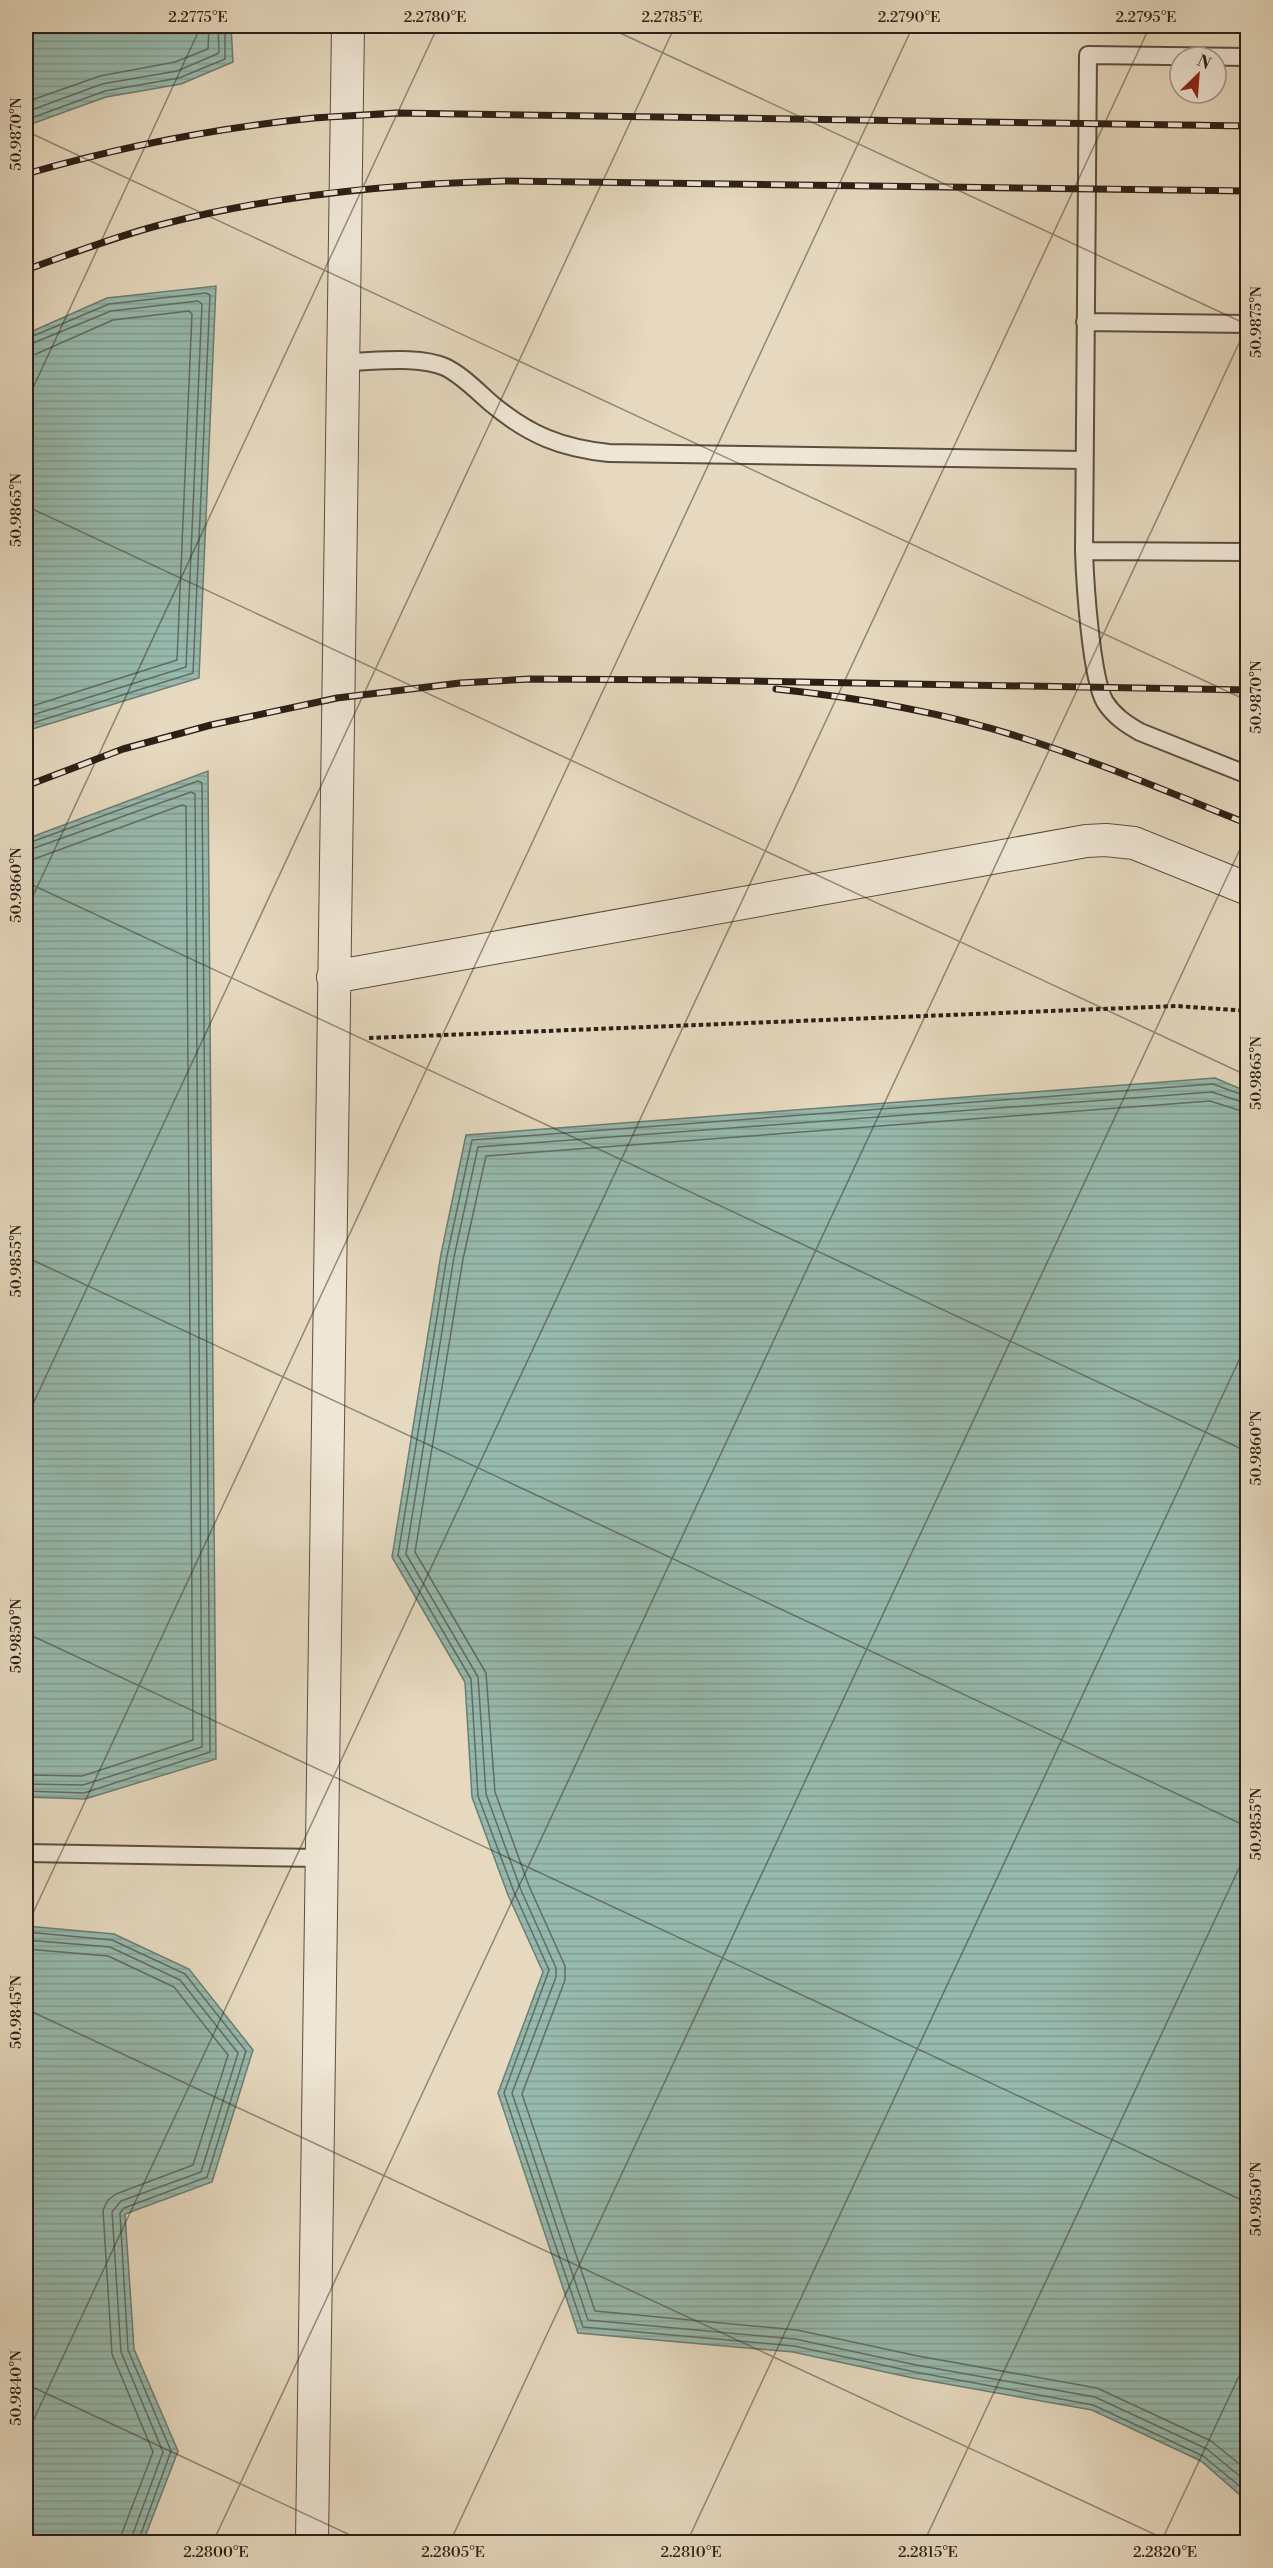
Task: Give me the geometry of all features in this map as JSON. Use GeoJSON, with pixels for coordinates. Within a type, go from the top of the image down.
{"type":"FeatureCollection","features":[{"type":"Feature","properties":{"kind":"street"},"geometry":{"type":"LineString","coordinates":[[312,2542],[348,26]]}},
{"type":"Feature","properties":{"kind":"street"},"geometry":{"type":"LineString","coordinates":[[333,977],[1086,841],[1106,840],[1134,843],[1248,889]]}},
{"type":"Feature","properties":{"kind":"lane"},"geometry":{"type":"LineString","coordinates":[[1248,57],[1088,55],[1084,460],[1086,595],[1099,687],[1104,701],[1126,724],[1140,732],[1248,775]]}},
{"type":"Feature","properties":{"kind":"lane"},"geometry":{"type":"LineString","coordinates":[[1085,322],[1248,324]]}},
{"type":"Feature","properties":{"kind":"lane"},"geometry":{"type":"LineString","coordinates":[[344,362],[422,361],[446,368],[501,411],[532,431],[567,447],[586,451],[1084,460]]}},
{"type":"Feature","properties":{"kind":"lane"},"geometry":{"type":"LineString","coordinates":[[1084,551],[1248,552]]}},
{"type":"Feature","properties":{"kind":"lane"},"geometry":{"type":"LineString","coordinates":[[26,1853],[320,1858]]}},
{"type":"Feature","properties":{"kind":"path"},"geometry":{"type":"LineString","coordinates":[[332,1040],[1177,1006],[1248,1011]]}},
{"type":"Feature","properties":{"kind":"water"},"geometry":{"type":"Polygon","coordinates":[[[26,26],[231,26],[233,62],[181,84],[106,97],[26,126],[26,26]]]}},
{"type":"Feature","properties":{"kind":"water"},"geometry":{"type":"Polygon","coordinates":[[[216,286],[199,678],[26,731],[26,334],[107,298],[216,286]]]}},
{"type":"Feature","properties":{"kind":"water"},"geometry":{"type":"Polygon","coordinates":[[[208,771],[216,1759],[85,1799],[26,1797],[26,839],[208,771]]]}},
{"type":"Feature","properties":{"kind":"water"},"geometry":{"type":"Polygon","coordinates":[[[1215,1078],[1248,1092],[1247,2501],[1201,2461],[1092,2410],[913,2378],[793,2352],[578,2333],[498,2093],[543,1972],[508,1895],[472,1797],[465,1682],[392,1557],[441,1254],[466,1135],[1215,1078]]]}},
{"type":"Feature","properties":{"kind":"water"},"geometry":{"type":"Polygon","coordinates":[[[26,1926],[114,1934],[189,1969],[253,2050],[212,2182],[125,2214],[134,2349],[178,2451],[143,2542],[26,2542],[26,1926]]]}},
{"type":"Feature","properties":{"kind":"railway"},"geometry":{"type":"LineString","coordinates":[[26,174],[96,155],[204,133],[314,118],[396,113],[1248,126]]}},
{"type":"Feature","properties":{"kind":"railway"},"geometry":{"type":"LineString","coordinates":[[26,270],[126,235],[203,215],[288,199],[418,185],[505,181],[1248,191]]}},
{"type":"Feature","properties":{"kind":"railway"},"geometry":{"type":"LineString","coordinates":[[26,786],[123,749],[211,725],[337,698],[460,683],[530,679],[689,680],[1248,690]]}},
{"type":"Feature","properties":{"kind":"railway"},"geometry":{"type":"LineString","coordinates":[[776,689],[907,708],[1004,732],[1062,751],[1248,824]]}}]}
